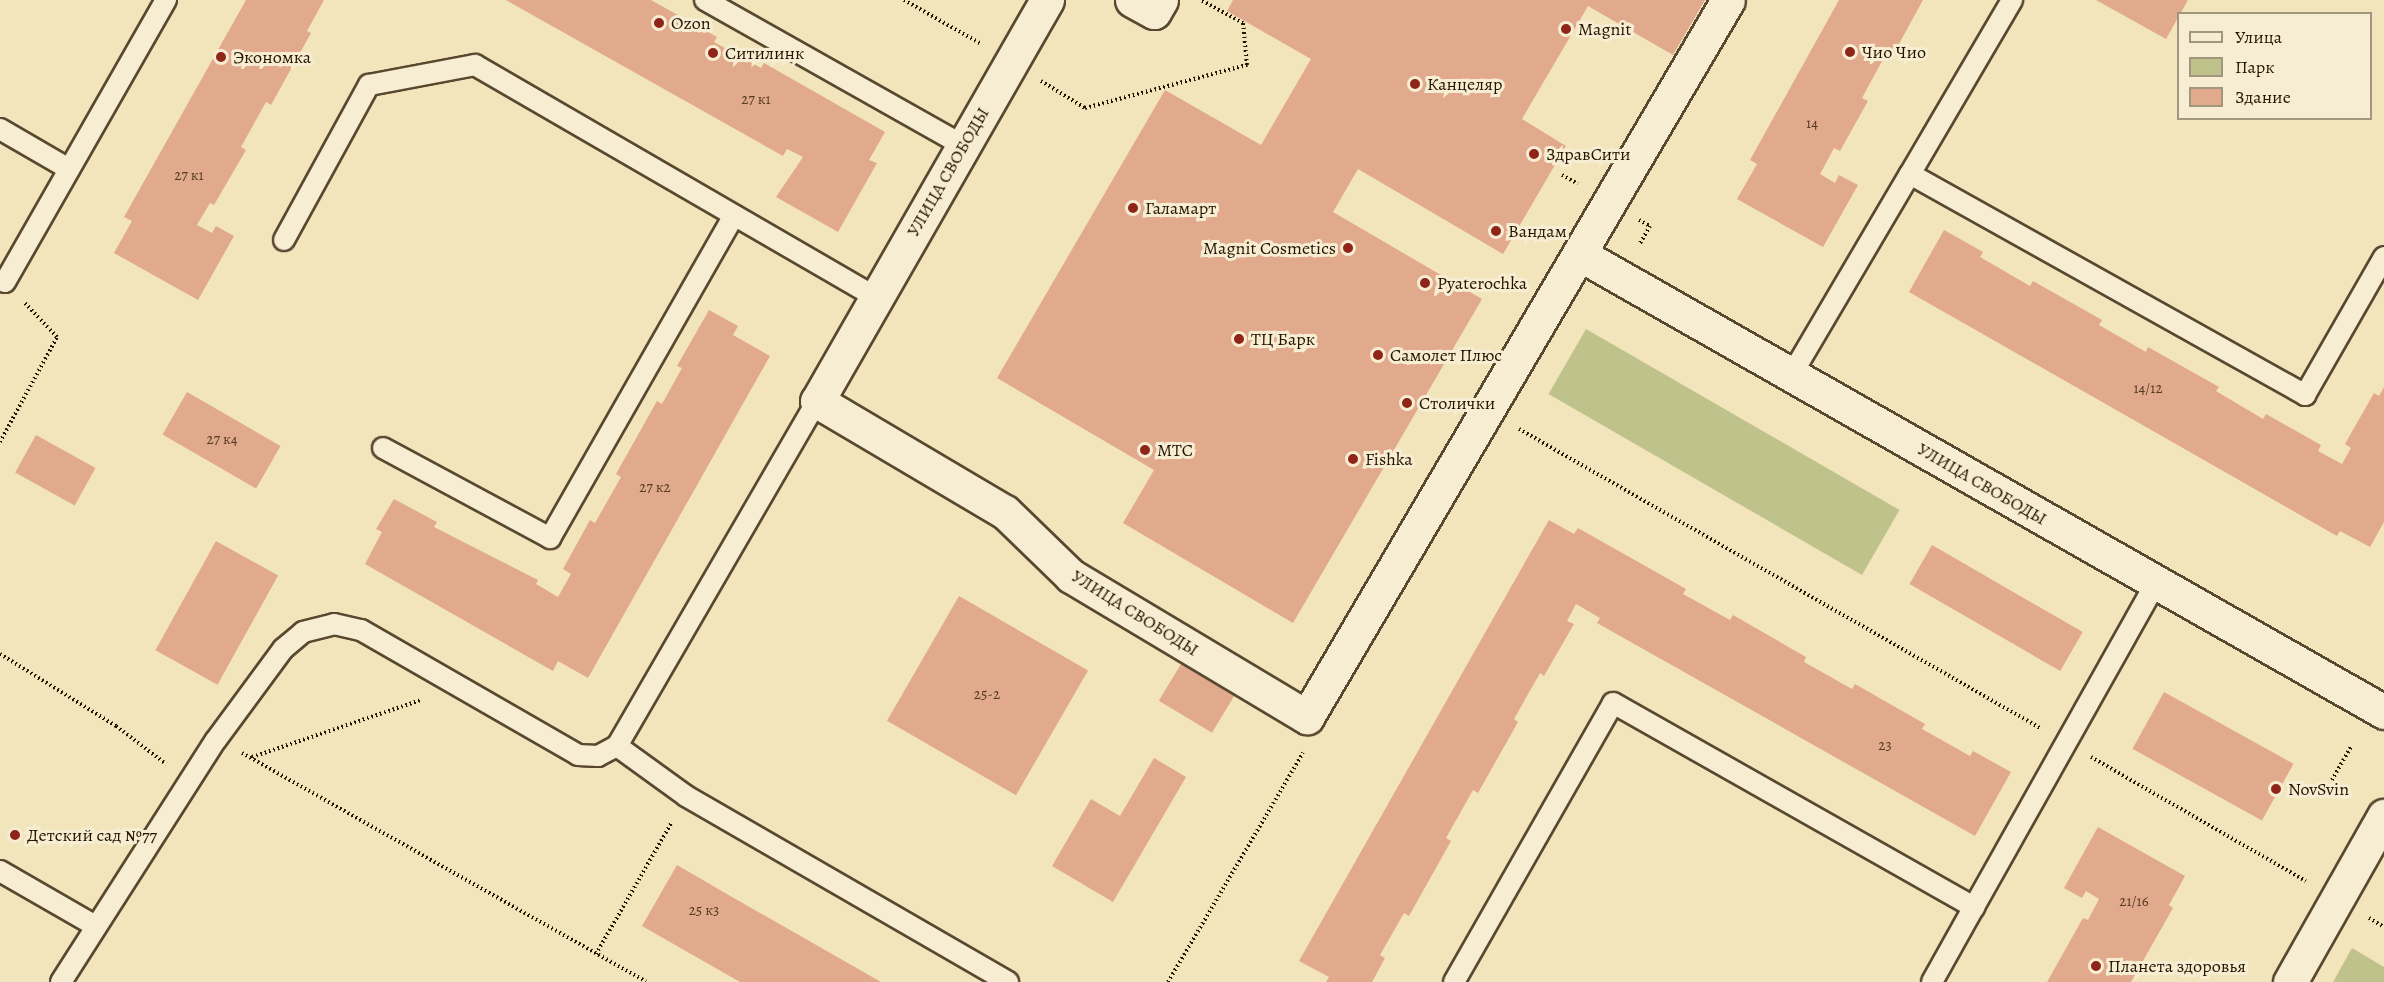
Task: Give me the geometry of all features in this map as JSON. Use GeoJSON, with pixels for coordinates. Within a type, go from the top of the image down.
{"type":"FeatureCollection","features":[{"type":"Feature","properties":{"kind":"street","name":"УЛИЦА СВОБОДЫ"},"geometry":{"type":"LineString","coordinates":[[1047,0],[817,401],[1005,512],[1071,576],[1307,717]]}},
{"type":"Feature","properties":{"kind":"street"},"geometry":{"type":"LineString","coordinates":[[1307,717],[1581,255],[1728,0]]}},
{"type":"Feature","properties":{"kind":"street","name":"УЛИЦА СВОБОДЫ"},"geometry":{"type":"LineString","coordinates":[[1581,255],[1792,374],[2156,585],[2384,712]]}},
{"type":"Feature","properties":{"kind":"street"},"geometry":{"type":"LineString","coordinates":[[2290,982],[2384,816]]}},
{"type":"Feature","properties":{"kind":"lane"},"geometry":{"type":"LineString","coordinates":[[5,282],[166,0]]}},
{"type":"Feature","properties":{"kind":"lane"},"geometry":{"type":"LineString","coordinates":[[705,0],[962,145]]}},
{"type":"Feature","properties":{"kind":"lane"},"geometry":{"type":"LineString","coordinates":[[1792,374],[2012,0]]}},
{"type":"Feature","properties":{"kind":"lane"},"geometry":{"type":"LineString","coordinates":[[284,240],[369,85],[475,65],[876,297]]}},
{"type":"Feature","properties":{"kind":"lane"},"geometry":{"type":"LineString","coordinates":[[0,129],[69,169]]}},
{"type":"Feature","properties":{"kind":"lane"},"geometry":{"type":"LineString","coordinates":[[1910,174],[2305,395],[2384,257]]}},
{"type":"Feature","properties":{"kind":"lane"},"geometry":{"type":"LineString","coordinates":[[383,448],[550,538],[734,216]]}},
{"type":"Feature","properties":{"kind":"lane"},"geometry":{"type":"LineString","coordinates":[[61,982],[94,926],[216,740],[283,649],[303,632],[334,624],[361,630],[578,755],[598,756],[617,746],[817,401]]}},
{"type":"Feature","properties":{"kind":"lane"},"geometry":{"type":"LineString","coordinates":[[1932,982],[2156,585]]}},
{"type":"Feature","properties":{"kind":"lane"},"geometry":{"type":"LineString","coordinates":[[1454,982],[1613,703],[1974,907]]}},
{"type":"Feature","properties":{"kind":"lane"},"geometry":{"type":"LineString","coordinates":[[617,746],[686,796],[1008,982]]}},
{"type":"Feature","properties":{"kind":"lane"},"geometry":{"type":"LineString","coordinates":[[0,871],[94,926]]}},
{"type":"Feature","properties":{"kind":"path"},"geometry":{"type":"LineString","coordinates":[[904,0],[1012,62],[1085,108],[1247,65],[1243,24],[1201,0]]}},
{"type":"Feature","properties":{"kind":"path"},"geometry":{"type":"LineString","coordinates":[[0,442],[57,338],[5,282]]}},
{"type":"Feature","properties":{"kind":"path"},"geometry":{"type":"LineString","coordinates":[[1488,412],[2384,927]]}},
{"type":"Feature","properties":{"kind":"path"},"geometry":{"type":"LineString","coordinates":[[0,654],[116,726],[189,781]]}},
{"type":"Feature","properties":{"kind":"path"},"geometry":{"type":"LineString","coordinates":[[251,757],[459,687]]}},
{"type":"Feature","properties":{"kind":"path"},"geometry":{"type":"LineString","coordinates":[[1168,982],[1311,740],[1307,717]]}},
{"type":"Feature","properties":{"kind":"path"},"geometry":{"type":"LineString","coordinates":[[216,740],[251,757],[646,982]]}},
{"type":"Feature","properties":{"kind":"path"},"geometry":{"type":"LineString","coordinates":[[2332,780],[2352,745]]}},
{"type":"Feature","properties":{"kind":"path"},"geometry":{"type":"LineString","coordinates":[[596,954],[686,796]]}},
{"type":"Feature","properties":{"kind":"green space"},"geometry":{"type":"Polygon","coordinates":[[[1586,329],[1900,510],[1862,575],[1548,394],[1586,329]]]}},
{"type":"Feature","properties":{"kind":"green space"},"geometry":{"type":"Polygon","coordinates":[[[2352,948],[2384,967],[2384,982],[2333,982],[2352,948]]]}},
{"type":"Feature","properties":{"kind":"building"},"geometry":{"type":"Polygon","coordinates":[[[246,0],[324,0],[307,31],[311,33],[271,105],[266,102],[241,147],[246,150],[214,205],[210,203],[197,225],[212,233],[216,226],[234,236],[198,300],[114,253],[132,221],[124,217],[246,0]]]}},
{"type":"Feature","properties":{"kind":"building"},"geometry":{"type":"Polygon","coordinates":[[[506,0],[651,0],[717,37],[714,42],[761,68],[764,63],[885,132],[869,160],[877,163],[838,232],[776,197],[803,157],[787,149],[783,156],[506,0]]]}},
{"type":"Feature","properties":{"kind":"building","name":"ТЦ Барк"},"geometry":{"type":"Polygon","coordinates":[[[1233,0],[1705,0],[1673,55],[1588,6],[1522,119],[1566,146],[1503,254],[1358,169],[1333,212],[1482,299],[1293,623],[1123,523],[1154,470],[997,378],[1165,90],[1261,145],[1311,59],[1227,11],[1233,0]]]}},
{"type":"Feature","properties":{"kind":"building"},"geometry":{"type":"Polygon","coordinates":[[[1839,0],[1923,0],[1894,53],[1888,50],[1862,98],[1868,101],[1840,151],[1834,148],[1820,174],[1835,183],[1839,175],[1858,185],[1823,247],[1737,199],[1757,164],[1750,160],[1839,0]]]}},
{"type":"Feature","properties":{"kind":"building"},"geometry":{"type":"Polygon","coordinates":[[[2096,0],[2188,0],[2181,12],[2177,12],[2177,20],[2166,39],[2096,0]]]}},
{"type":"Feature","properties":{"kind":"building"},"geometry":{"type":"Polygon","coordinates":[[[1944,230],[1983,252],[1980,257],[2030,286],[2033,281],[2102,320],[2099,325],[2146,352],[2148,347],[2219,387],[2216,391],[2263,419],[2266,414],[2321,445],[2318,451],[2342,464],[2351,448],[2345,444],[2374,393],[2379,396],[2384,387],[2384,522],[2370,547],[2340,531],[2337,536],[1909,292],[1944,230]]]}},
{"type":"Feature","properties":{"kind":"building"},"geometry":{"type":"Polygon","coordinates":[[[709,310],[738,326],[733,335],[770,356],[588,678],[558,661],[553,671],[365,564],[382,532],[376,529],[394,499],[437,522],[434,527],[538,580],[536,584],[558,597],[571,574],[563,569],[590,520],[595,523],[621,477],[616,474],[657,401],[662,404],[682,368],[677,366],[709,310]]]}},
{"type":"Feature","properties":{"kind":"building"},"geometry":{"type":"Polygon","coordinates":[[[187,392],[281,446],[256,488],[162,434],[187,392]]]}},
{"type":"Feature","properties":{"kind":"building"},"geometry":{"type":"Polygon","coordinates":[[[36,435],[95,468],[75,506],[15,473],[36,435]]]}},
{"type":"Feature","properties":{"kind":"building"},"geometry":{"type":"Polygon","coordinates":[[[1549,520],[1574,534],[1578,528],[1686,589],[1683,594],[1730,620],[1733,615],[1806,657],[1804,662],[1852,689],[1855,684],[1925,724],[1922,729],[1970,756],[1973,751],[2011,772],[1975,836],[1597,623],[1600,618],[1576,604],[1567,621],[1574,624],[1544,676],[1540,673],[1514,719],[1518,722],[1478,793],[1473,790],[1446,838],[1451,841],[1409,916],[1404,913],[1380,955],[1385,958],[1372,982],[1326,982],[1329,977],[1299,961],[1549,520]]]}},
{"type":"Feature","properties":{"kind":"building"},"geometry":{"type":"Polygon","coordinates":[[[216,541],[278,575],[217,685],[155,650],[216,541]]]}},
{"type":"Feature","properties":{"kind":"building"},"geometry":{"type":"Polygon","coordinates":[[[1932,545],[2083,632],[2060,671],[1910,584],[1932,545]]]}},
{"type":"Feature","properties":{"kind":"building"},"geometry":{"type":"Polygon","coordinates":[[[959,596],[1088,670],[1016,795],[887,721],[959,596]]]}},
{"type":"Feature","properties":{"kind":"building"},"geometry":{"type":"Polygon","coordinates":[[[1181,664],[1234,696],[1212,733],[1159,701],[1181,664]]]}},
{"type":"Feature","properties":{"kind":"building"},"geometry":{"type":"Polygon","coordinates":[[[2164,692],[2293,764],[2262,821],[2132,749],[2164,692]]]}},
{"type":"Feature","properties":{"kind":"building"},"geometry":{"type":"Polygon","coordinates":[[[1154,758],[1186,777],[1113,902],[1052,866],[1091,799],[1120,816],[1154,758]]]}},
{"type":"Feature","properties":{"kind":"building"},"geometry":{"type":"Polygon","coordinates":[[[2098,827],[2185,876],[2169,905],[2173,908],[2131,982],[2047,982],[2083,918],[2088,920],[2099,899],[2086,891],[2082,898],[2064,888],[2098,827]]]}},
{"type":"Feature","properties":{"kind":"building"},"geometry":{"type":"Polygon","coordinates":[[[677,865],[881,982],[740,982],[642,926],[677,865]]]}},
{"type":"Feature","properties":{"kind":"place","name":"Ozon"},"geometry":{"type":"Point","coordinates":[659,23]}},
{"type":"Feature","properties":{"kind":"place","name":"Magnit"},"geometry":{"type":"Point","coordinates":[1566,29]}},
{"type":"Feature","properties":{"kind":"place","name":"Чио Чио"},"geometry":{"type":"Point","coordinates":[1850,52]}},
{"type":"Feature","properties":{"kind":"place","name":"Ситилинк"},"geometry":{"type":"Point","coordinates":[713,53]}},
{"type":"Feature","properties":{"kind":"place","name":"Экономка"},"geometry":{"type":"Point","coordinates":[221,57]}},
{"type":"Feature","properties":{"kind":"place","name":"Канцеляр"},"geometry":{"type":"Point","coordinates":[1415,84]}},
{"type":"Feature","properties":{"kind":"place","name":"ЗдравСити"},"geometry":{"type":"Point","coordinates":[1534,154]}},
{"type":"Feature","properties":{"kind":"place","name":"Галамарт"},"geometry":{"type":"Point","coordinates":[1133,208]}},
{"type":"Feature","properties":{"kind":"place","name":"Вандам"},"geometry":{"type":"Point","coordinates":[1496,231]}},
{"type":"Feature","properties":{"kind":"place","name":"Magnit Cosmetics"},"geometry":{"type":"Point","coordinates":[1348,248]}},
{"type":"Feature","properties":{"kind":"place","name":"Pyaterochka"},"geometry":{"type":"Point","coordinates":[1425,283]}},
{"type":"Feature","properties":{"kind":"place","name":"ТЦ Барк"},"geometry":{"type":"Point","coordinates":[1239,339]}},
{"type":"Feature","properties":{"kind":"place","name":"Самолет Плюс"},"geometry":{"type":"Point","coordinates":[1378,355]}},
{"type":"Feature","properties":{"kind":"place","name":"Столички"},"geometry":{"type":"Point","coordinates":[1407,403]}},
{"type":"Feature","properties":{"kind":"place","name":"МТС"},"geometry":{"type":"Point","coordinates":[1145,450]}},
{"type":"Feature","properties":{"kind":"place","name":"Fishka"},"geometry":{"type":"Point","coordinates":[1353,459]}},
{"type":"Feature","properties":{"kind":"place","name":"NovSvin"},"geometry":{"type":"Point","coordinates":[2276,789]}},
{"type":"Feature","properties":{"kind":"place","name":"Детский сад №77"},"geometry":{"type":"Point","coordinates":[15,835]}},
{"type":"Feature","properties":{"kind":"place","name":"Планета здоровья"},"geometry":{"type":"Point","coordinates":[2096,966]}}]}
